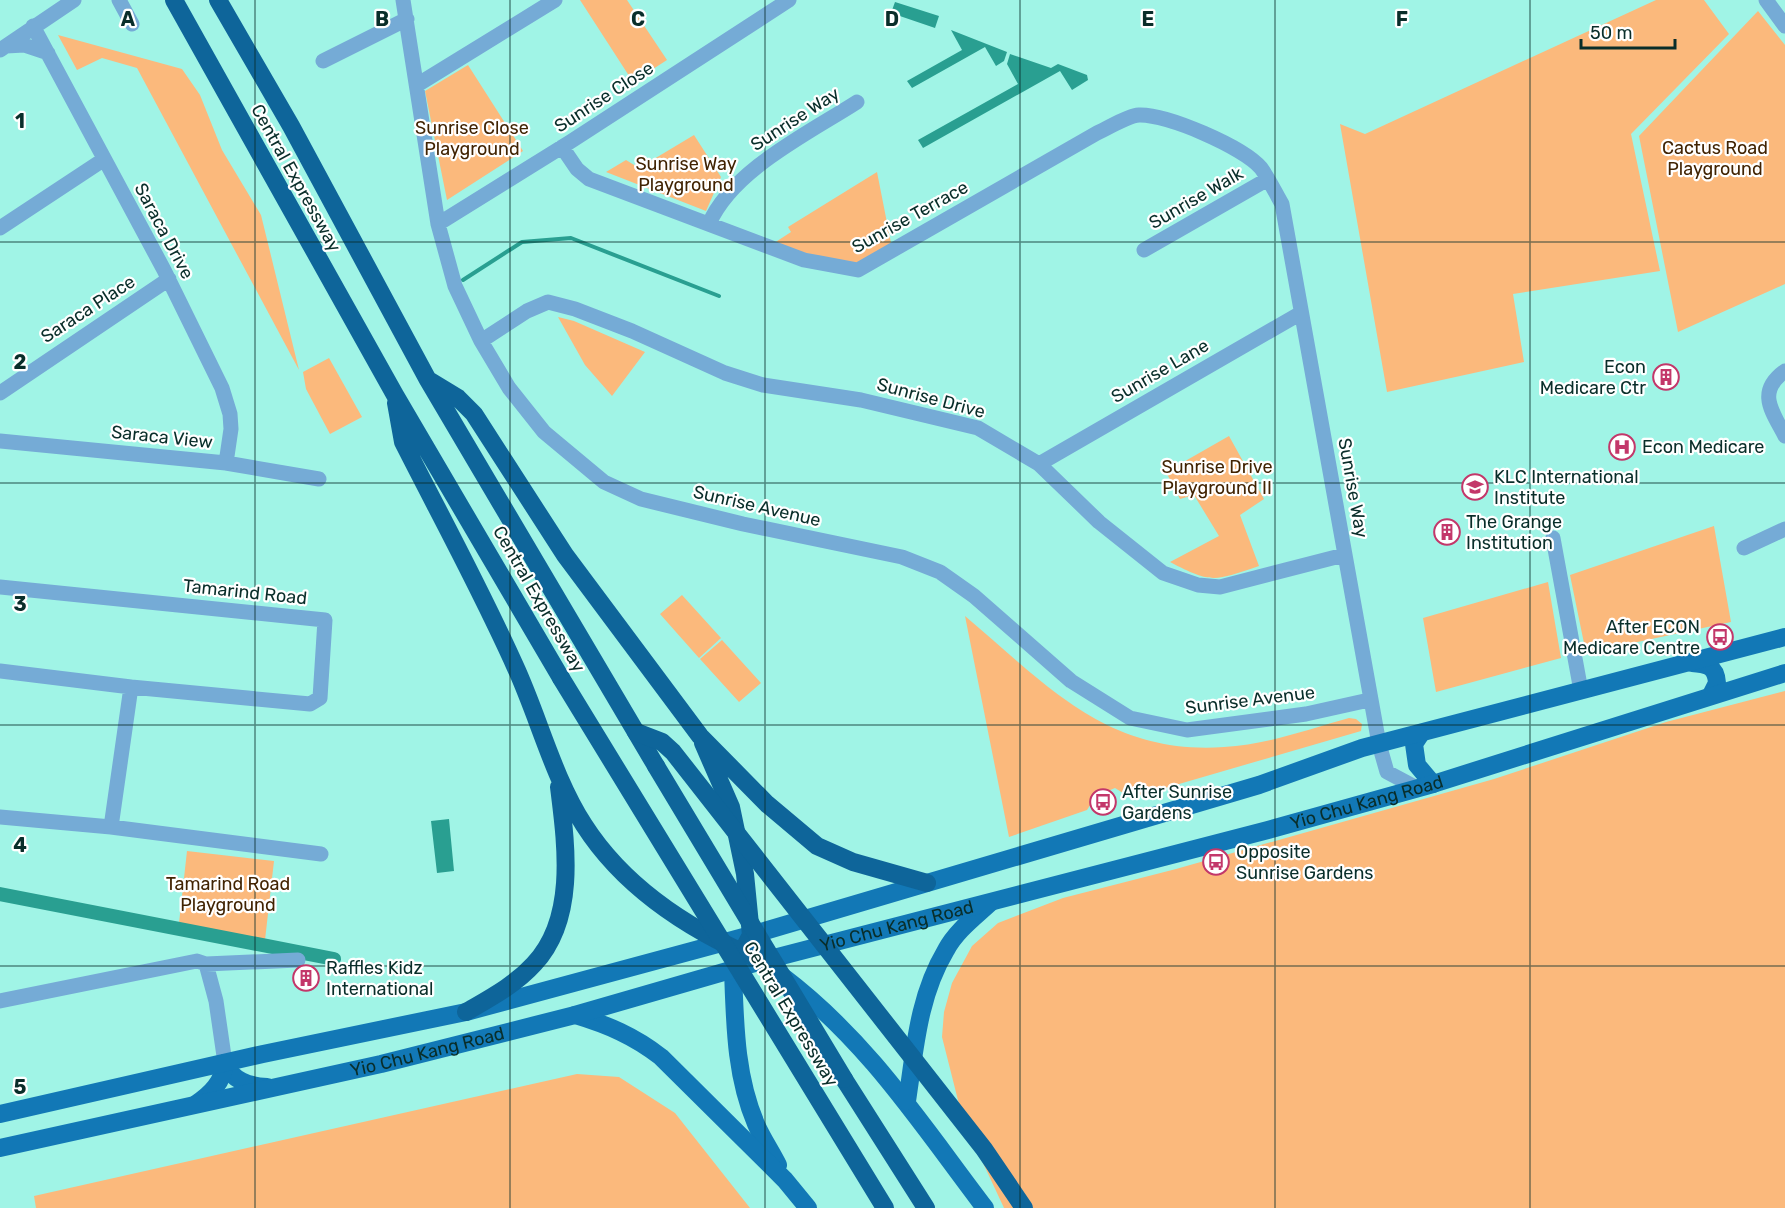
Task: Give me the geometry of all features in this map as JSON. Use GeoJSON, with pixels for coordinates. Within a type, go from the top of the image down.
{"type":"FeatureCollection","features":[{"type":"Feature","properties":{"kind":"highway","name":"Central Expressway"},"geometry":{"type":"LineString","coordinates":[[174,0],[395,395],[561,678],[885,1208]]}},
{"type":"Feature","properties":{"kind":"highway","name":"Central Expressway"},"geometry":{"type":"LineString","coordinates":[[218,0],[291,126],[428,380],[844,1079],[926,1208]]}},
{"type":"Feature","properties":{"kind":"highway"},"geometry":{"type":"LineString","coordinates":[[428,380],[458,398],[474,414],[565,555],[700,736],[767,804],[817,846],[853,862],[927,883]]}},
{"type":"Feature","properties":{"kind":"highway"},"geometry":{"type":"LineString","coordinates":[[395,395],[398,424],[403,442],[515,666],[557,769],[584,825],[622,871],[667,911],[720,944],[762,960]]}},
{"type":"Feature","properties":{"kind":"highway"},"geometry":{"type":"LineString","coordinates":[[636,732],[656,738],[673,752],[984,1149],[1024,1208]]}},
{"type":"Feature","properties":{"kind":"highway"},"geometry":{"type":"LineString","coordinates":[[700,736],[731,807],[738,833],[751,935],[733,970]]}},
{"type":"Feature","properties":{"kind":"highway"},"geometry":{"type":"LineString","coordinates":[[466,1012],[512,985],[536,962],[554,932],[566,886],[566,854],[557,769]]}},
{"type":"Feature","properties":{"kind":"main road","name":"Yio Chu Kang Road"},"geometry":{"type":"LineString","coordinates":[[0,1114],[466,1012],[751,935],[1259,785],[1379,744],[1785,637]]}},
{"type":"Feature","properties":{"kind":"main road"},"geometry":{"type":"LineString","coordinates":[[1692,663],[1707,664],[1715,672],[1717,683],[1711,695]]}},
{"type":"Feature","properties":{"kind":"main road","name":"Yio Chu Kang Road"},"geometry":{"type":"LineString","coordinates":[[0,1148],[195,1106],[575,1016],[762,960],[1268,830],[1425,786],[1711,695],[1785,674]]}},
{"type":"Feature","properties":{"kind":"main road"},"geometry":{"type":"LineString","coordinates":[[1420,735],[1414,744],[1417,765],[1425,786]]}},
{"type":"Feature","properties":{"kind":"main road"},"geometry":{"type":"LineString","coordinates":[[908,1101],[915,1031],[929,985],[946,948],[994,899]]}},
{"type":"Feature","properties":{"kind":"main road"},"geometry":{"type":"LineString","coordinates":[[762,960],[814,1000],[848,1032],[908,1101],[985,1208]]}},
{"type":"Feature","properties":{"kind":"main road"},"geometry":{"type":"LineString","coordinates":[[733,970],[735,1031],[745,1090],[756,1124],[785,1180]]}},
{"type":"Feature","properties":{"kind":"main road"},"geometry":{"type":"LineString","coordinates":[[575,1016],[615,1027],[661,1057],[785,1180],[808,1208]]}},
{"type":"Feature","properties":{"kind":"main road"},"geometry":{"type":"LineString","coordinates":[[225,1063],[229,1072],[242,1082],[251,1086],[276,1087]]}},
{"type":"Feature","properties":{"kind":"main road"},"geometry":{"type":"LineString","coordinates":[[195,1106],[208,1096],[221,1080],[225,1063]]}},
{"type":"Feature","properties":{"kind":"street"},"geometry":{"type":"LineString","coordinates":[[3,48],[74,0]]}},
{"type":"Feature","properties":{"kind":"street"},"geometry":{"type":"LineString","coordinates":[[119,0],[132,24]]}},
{"type":"Feature","properties":{"kind":"street","name":"Sunrise Avenue"},"geometry":{"type":"LineString","coordinates":[[403,0],[438,224],[444,253],[455,286],[481,341],[509,388],[544,432],[604,482],[641,499],[743,524],[902,557],[940,572],[974,596],[1071,681],[1130,718],[1187,730],[1306,714],[1370,700]]}},
{"type":"Feature","properties":{"kind":"street"},"geometry":{"type":"LineString","coordinates":[[417,85],[555,0]]}},
{"type":"Feature","properties":{"kind":"street","name":"Sunrise Close"},"geometry":{"type":"LineString","coordinates":[[438,224],[789,0]]}},
{"type":"Feature","properties":{"kind":"street"},"geometry":{"type":"LineString","coordinates":[[1766,0],[1785,26]]}},
{"type":"Feature","properties":{"kind":"street"},"geometry":{"type":"LineString","coordinates":[[323,61],[407,19]]}},
{"type":"Feature","properties":{"kind":"street","name":"Saraca Drive"},"geometry":{"type":"LineString","coordinates":[[33,26],[168,279],[222,388],[230,414],[231,429],[226,463]]}},
{"type":"Feature","properties":{"kind":"street"},"geometry":{"type":"LineString","coordinates":[[3,48],[24,45],[48,54]]}},
{"type":"Feature","properties":{"kind":"street","name":"Sunrise Way"},"geometry":{"type":"LineString","coordinates":[[708,224],[734,184],[857,102]]}},
{"type":"Feature","properties":{"kind":"street","name":"Sunrise Terrace"},"geometry":{"type":"LineString","coordinates":[[561,147],[577,169],[589,179],[804,260],[858,270],[1097,133],[1136,115],[1152,116],[1196,130],[1251,160],[1268,179]]}},
{"type":"Feature","properties":{"kind":"street"},"geometry":{"type":"LineString","coordinates":[[0,228],[103,160]]}},
{"type":"Feature","properties":{"kind":"street","name":"Sunrise Way"},"geometry":{"type":"LineString","coordinates":[[1268,179],[1282,204],[1379,744],[1388,772],[1425,786]]}},
{"type":"Feature","properties":{"kind":"street","name":"Sunrise Walk"},"geometry":{"type":"LineString","coordinates":[[1144,250],[1268,179]]}},
{"type":"Feature","properties":{"kind":"street","name":"Saraca Place"},"geometry":{"type":"LineString","coordinates":[[0,393],[168,279]]}},
{"type":"Feature","properties":{"kind":"street","name":"Sunrise Drive"},"geometry":{"type":"LineString","coordinates":[[481,341],[527,311],[548,302],[575,309],[622,327],[725,373],[763,385],[861,400],[978,428],[1039,464],[1099,522],[1163,573],[1198,585],[1220,587],[1344,555]]}},
{"type":"Feature","properties":{"kind":"street","name":"Sunrise Lane"},"geometry":{"type":"LineString","coordinates":[[1039,464],[1301,313]]}},
{"type":"Feature","properties":{"kind":"street"},"geometry":{"type":"LineString","coordinates":[[1785,371],[1774,380],[1768,396],[1785,436]]}},
{"type":"Feature","properties":{"kind":"street","name":"Saraca View"},"geometry":{"type":"LineString","coordinates":[[0,441],[226,463],[319,478]]}},
{"type":"Feature","properties":{"kind":"street"},"geometry":{"type":"LineString","coordinates":[[1744,548],[1785,529]]}},
{"type":"Feature","properties":{"kind":"street"},"geometry":{"type":"LineString","coordinates":[[1553,538],[1581,691]]}},
{"type":"Feature","properties":{"kind":"street","name":"Tamarind Road"},"geometry":{"type":"LineString","coordinates":[[0,587],[326,620],[320,698],[310,704],[131,687],[0,671]]}},
{"type":"Feature","properties":{"kind":"street"},"geometry":{"type":"LineString","coordinates":[[111,827],[131,687]]}},
{"type":"Feature","properties":{"kind":"street"},"geometry":{"type":"LineString","coordinates":[[0,818],[111,827],[321,854]]}},
{"type":"Feature","properties":{"kind":"street"},"geometry":{"type":"LineString","coordinates":[[0,1001],[197,961],[206,964],[298,960]]}},
{"type":"Feature","properties":{"kind":"street"},"geometry":{"type":"LineString","coordinates":[[206,964],[216,1000],[225,1063]]}},
{"type":"Feature","properties":{"kind":"green space"},"geometry":{"type":"Polygon","coordinates":[[[580,0],[627,0],[667,60],[633,82],[580,0]]]}},
{"type":"Feature","properties":{"kind":"green space"},"geometry":{"type":"Polygon","coordinates":[[[1656,0],[1704,0],[1729,34],[1631,134],[1660,271],[1513,294],[1524,362],[1387,392],[1340,124],[1365,134],[1656,0]]]}},
{"type":"Feature","properties":{"kind":"green space","name":"Cactus Road Playground"},"geometry":{"type":"Polygon","coordinates":[[[1758,11],[1785,45],[1785,284],[1678,332],[1639,136],[1758,11]]]}},
{"type":"Feature","properties":{"kind":"green space"},"geometry":{"type":"Polygon","coordinates":[[[58,35],[182,69],[200,95],[222,150],[261,215],[299,370],[137,68],[102,58],[77,70],[58,35]]]}},
{"type":"Feature","properties":{"kind":"green space","name":"Sunrise Close Playground"},"geometry":{"type":"Polygon","coordinates":[[[468,65],[523,151],[447,200],[425,91],[468,65]]]}},
{"type":"Feature","properties":{"kind":"green space","name":"Sunrise Way Playground"},"geometry":{"type":"Polygon","coordinates":[[[694,135],[721,177],[706,211],[606,172],[626,160],[639,168],[694,135]]]}},
{"type":"Feature","properties":{"kind":"green space"},"geometry":{"type":"Polygon","coordinates":[[[877,172],[892,248],[857,265],[771,245],[791,232],[788,227],[877,172]]]}},
{"type":"Feature","properties":{"kind":"green space"},"geometry":{"type":"Polygon","coordinates":[[[558,317],[574,321],[645,352],[612,396],[585,365],[558,317]]]}},
{"type":"Feature","properties":{"kind":"green space"},"geometry":{"type":"Polygon","coordinates":[[[329,358],[362,417],[330,434],[306,389],[303,372],[329,358]]]}},
{"type":"Feature","properties":{"kind":"green space","name":"Sunrise Drive Playground II"},"geometry":{"type":"Polygon","coordinates":[[[1229,436],[1264,499],[1240,515],[1259,566],[1232,575],[1205,577],[1170,562],[1219,536],[1194,495],[1180,499],[1166,472],[1229,436]]]}},
{"type":"Feature","properties":{"kind":"green space"},"geometry":{"type":"Polygon","coordinates":[[[1714,526],[1731,622],[1586,653],[1570,575],[1714,526]]]}},
{"type":"Feature","properties":{"kind":"green space"},"geometry":{"type":"Polygon","coordinates":[[[1548,582],[1561,658],[1436,692],[1423,618],[1548,582]]]}},
{"type":"Feature","properties":{"kind":"green space"},"geometry":{"type":"Polygon","coordinates":[[[682,595],[721,638],[699,658],[660,614],[682,595]]]}},
{"type":"Feature","properties":{"kind":"green space"},"geometry":{"type":"Polygon","coordinates":[[[965,616],[1052,690],[1081,710],[1112,727],[1146,740],[1183,746],[1240,746],[1287,736],[1349,718],[1356,719],[1362,724],[1361,731],[1131,798],[1115,788],[1096,796],[1087,810],[1009,837],[965,616]]]}},
{"type":"Feature","properties":{"kind":"green space"},"geometry":{"type":"Polygon","coordinates":[[[722,640],[761,683],[739,702],[700,659],[722,640]]]}},
{"type":"Feature","properties":{"kind":"green space"},"geometry":{"type":"Polygon","coordinates":[[[1785,691],[1785,1208],[1004,1208],[963,1120],[942,1037],[944,1012],[952,983],[972,946],[998,923],[1063,898],[1176,869],[1494,779],[1666,722],[1785,691]]]}},
{"type":"Feature","properties":{"kind":"green space","name":"Tamarind Road Playground"},"geometry":{"type":"Polygon","coordinates":[[[187,851],[274,861],[265,940],[179,923],[187,851]]]}},
{"type":"Feature","properties":{"kind":"green space"},"geometry":{"type":"Polygon","coordinates":[[[577,1074],[619,1077],[675,1113],[750,1208],[36,1208],[34,1196],[577,1074]]]}},
{"type":"Feature","properties":{"kind":"water"},"geometry":{"type":"Polygon","coordinates":[[[895,2],[939,16],[935,28],[891,13],[895,2]]]}},
{"type":"Feature","properties":{"kind":"water"},"geometry":{"type":"Polygon","coordinates":[[[951,30],[1007,52],[1004,61],[996,66],[985,47],[912,88],[907,81],[962,50],[951,30]]]}},
{"type":"Feature","properties":{"kind":"water"},"geometry":{"type":"Polygon","coordinates":[[[1010,54],[1051,68],[1058,64],[1087,75],[1088,80],[1072,90],[1060,71],[923,148],[918,140],[1018,84],[1007,64],[1010,54]]]}},
{"type":"Feature","properties":{"kind":"water"},"geometry":{"type":"Polygon","coordinates":[[[449,819],[454,871],[437,873],[431,821],[449,819]]]}},
{"type":"Feature","properties":{"kind":"waterway"},"geometry":{"type":"LineString","coordinates":[[463,280],[522,242],[571,238],[719,296]]}},
{"type":"Feature","properties":{"kind":"waterway"},"geometry":{"type":"LineString","coordinates":[[0,894],[334,959]]}},
{"type":"Feature","properties":{"kind":"place","name":"Econ Medicare Ctr"},"geometry":{"type":"Point","coordinates":[1666,377]}},
{"type":"Feature","properties":{"kind":"place","name":"Econ Medicare"},"geometry":{"type":"Point","coordinates":[1622,447]}},
{"type":"Feature","properties":{"kind":"place","name":"KLC International Institute"},"geometry":{"type":"Point","coordinates":[1475,487]}},
{"type":"Feature","properties":{"kind":"place","name":"The Grange Institution"},"geometry":{"type":"Point","coordinates":[1447,532]}},
{"type":"Feature","properties":{"kind":"place","name":"After ECON Medicare Centre"},"geometry":{"type":"Point","coordinates":[1720,637]}},
{"type":"Feature","properties":{"kind":"place","name":"After Sunrise Gardens"},"geometry":{"type":"Point","coordinates":[1103,802]}},
{"type":"Feature","properties":{"kind":"place","name":"Opposite Sunrise Gardens"},"geometry":{"type":"Point","coordinates":[1216,862]}},
{"type":"Feature","properties":{"kind":"place","name":"Raffles Kidz International"},"geometry":{"type":"Point","coordinates":[306,978]}}]}
